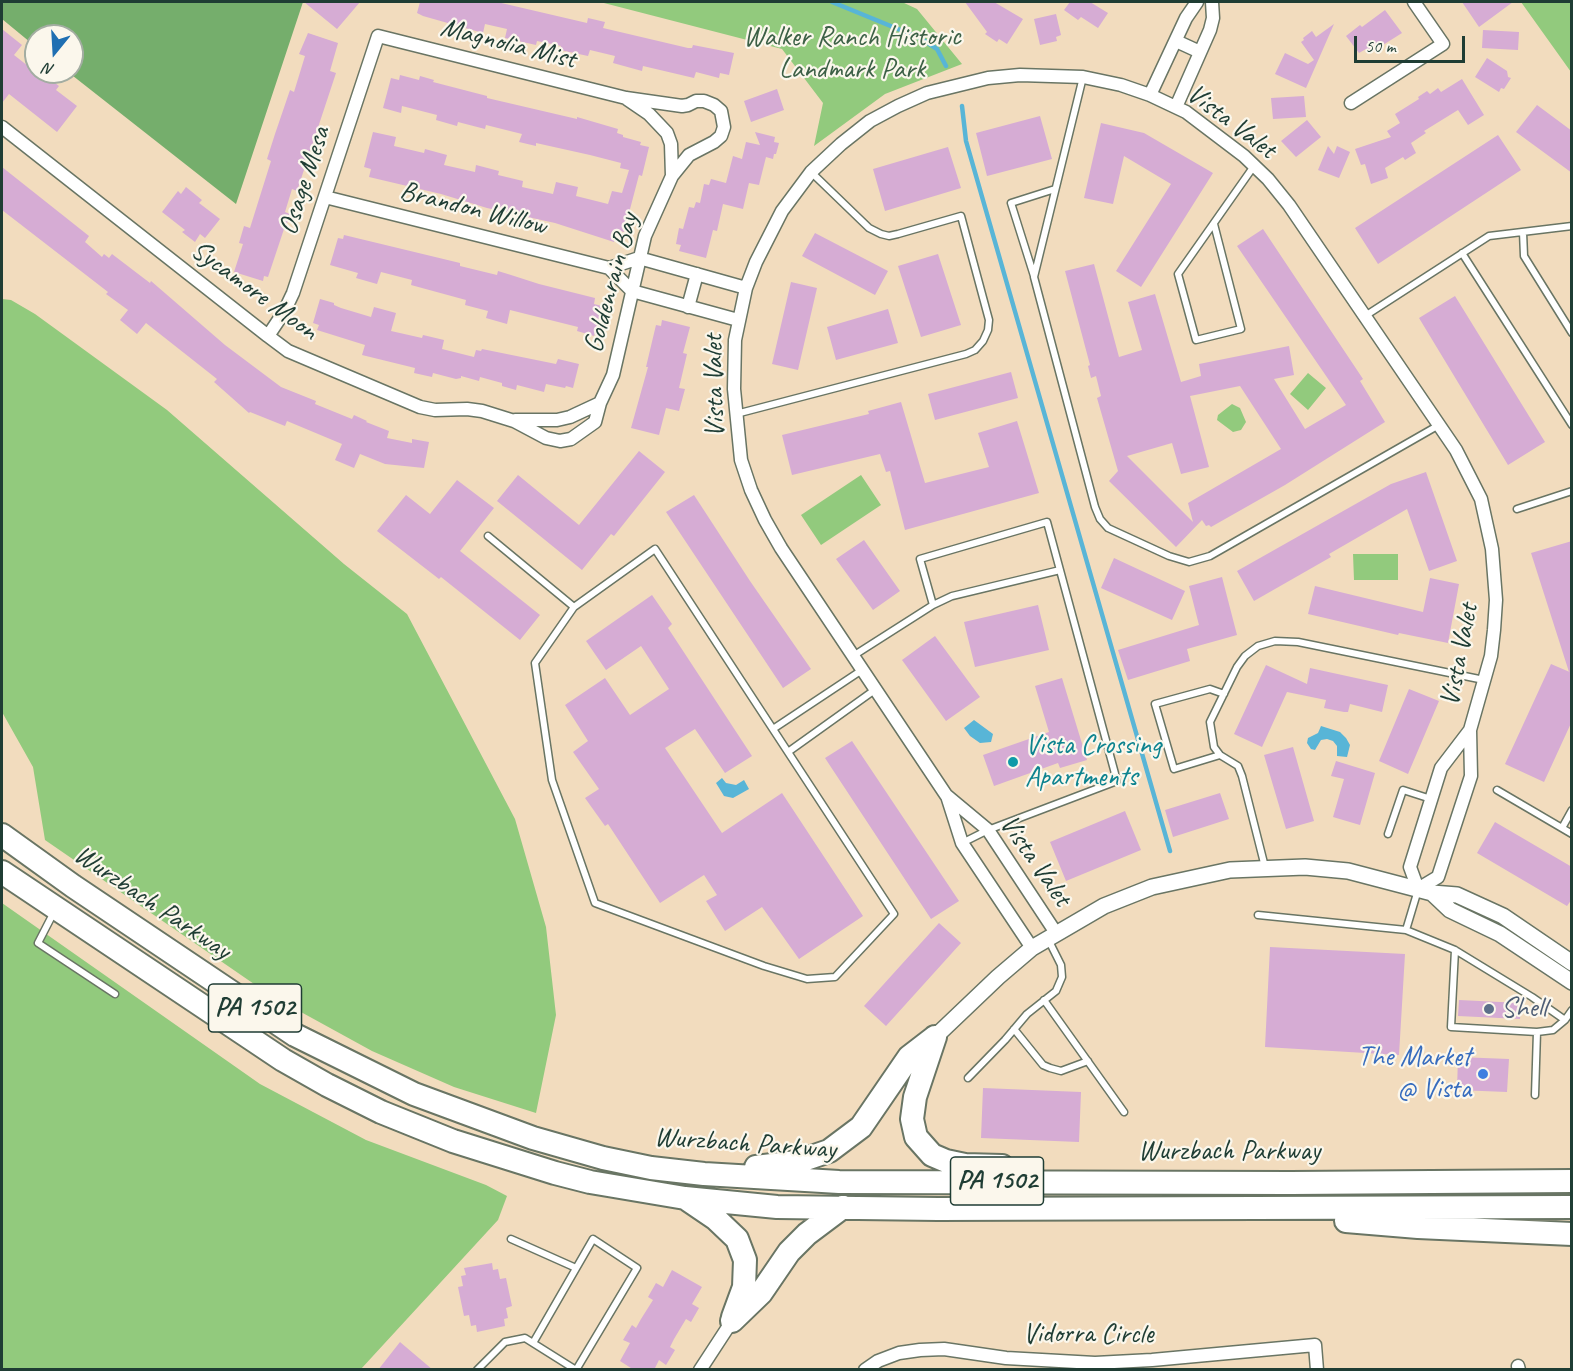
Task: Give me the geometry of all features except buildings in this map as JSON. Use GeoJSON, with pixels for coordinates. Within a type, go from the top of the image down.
{"type":"FeatureCollection","features":[{"type":"Feature","properties":{"kind":"highway","name":"Wurzbach Parkway"},"geometry":{"type":"LineString","coordinates":[[2,836],[295,1035],[414,1094],[532,1138],[651,1168],[704,1174],[839,1182],[1572,1181]]}},
{"type":"Feature","properties":{"kind":"highway","name":"Wurzbach Parkway"},"geometry":{"type":"LineString","coordinates":[[2,872],[283,1060],[327,1085],[381,1112],[453,1141],[590,1182],[685,1198],[777,1207],[1572,1207]]}},
{"type":"Feature","properties":{"kind":"highway"},"geometry":{"type":"LineString","coordinates":[[704,1174],[797,1162],[829,1151],[861,1127],[909,1058],[935,1037]]}},
{"type":"Feature","properties":{"kind":"highway"},"geometry":{"type":"LineString","coordinates":[[935,1037],[915,1097],[912,1119],[916,1137],[932,1155],[946,1161],[965,1165],[1207,1171],[1290,1183]]}},
{"type":"Feature","properties":{"kind":"highway"},"geometry":{"type":"LineString","coordinates":[[685,1198],[716,1219],[737,1239],[745,1260],[744,1287],[732,1321]]}},
{"type":"Feature","properties":{"kind":"highway"},"geometry":{"type":"LineString","coordinates":[[732,1321],[761,1293],[789,1252],[807,1234],[843,1208]]}},
{"type":"Feature","properties":{"kind":"highway"},"geometry":{"type":"LineString","coordinates":[[1213,1208],[1418,1227],[1572,1234]]}},
{"type":"Feature","properties":{"kind":"street"},"geometry":{"type":"LineString","coordinates":[[1150,94],[1186,18],[1197,2]]}},
{"type":"Feature","properties":{"kind":"street"},"geometry":{"type":"LineString","coordinates":[[1176,107],[1210,30],[1213,18],[1212,2]]}},
{"type":"Feature","properties":{"kind":"street"},"geometry":{"type":"LineString","coordinates":[[1351,103],[1443,44],[1414,2]]}},
{"type":"Feature","properties":{"kind":"street","name":"Magnolia Mist"},"geometry":{"type":"LineString","coordinates":[[378,36],[626,98],[682,106],[696,101],[714,105],[721,111],[724,127],[721,136],[689,155],[672,176]]}},
{"type":"Feature","properties":{"kind":"street","name":"Osage Mesa"},"geometry":{"type":"LineString","coordinates":[[268,336],[293,293],[378,36]]}},
{"type":"Feature","properties":{"kind":"street"},"geometry":{"type":"LineString","coordinates":[[1176,41],[1200,52]]}},
{"type":"Feature","properties":{"kind":"street","name":"Vista Valet"},"geometry":{"type":"LineString","coordinates":[[1032,948],[962,843],[946,795],[781,548],[765,520],[741,460],[735,414],[734,360],[738,320],[746,288],[767,237],[782,211],[811,172],[870,121],[927,93],[988,78],[1020,75],[1083,77],[1150,94],[1186,112],[1218,135],[1254,166],[1289,205],[1365,316],[1456,450],[1481,500],[1491,549],[1496,600],[1491,656],[1470,730],[1471,776],[1437,878],[1425,891],[1410,867],[1441,768],[1470,730]]}},
{"type":"Feature","properties":{"kind":"street","name":"Magnolia Mist"},"geometry":{"type":"LineString","coordinates":[[626,98],[650,114],[667,133],[671,144],[672,176]]}},
{"type":"Feature","properties":{"kind":"street","name":"Sycamore Moon"},"geometry":{"type":"LineString","coordinates":[[2,127],[268,336],[305,360],[420,407],[435,410],[467,409],[514,421],[546,438],[560,441],[571,439],[596,422],[600,403]]}},
{"type":"Feature","properties":{"kind":"street","name":"Goldenrain Bay"},"geometry":{"type":"LineString","coordinates":[[600,403],[613,375],[645,236],[672,176]]}},
{"type":"Feature","properties":{"kind":"street","name":"Brandon Willow"},"geometry":{"type":"LineString","coordinates":[[325,197],[609,268]]}},
{"type":"Feature","properties":{"kind":"street"},"geometry":{"type":"LineString","coordinates":[[738,320],[632,291],[609,268],[639,258],[746,288]]}},
{"type":"Feature","properties":{"kind":"street"},"geometry":{"type":"LineString","coordinates":[[688,307],[697,274]]}},
{"type":"Feature","properties":{"kind":"street","name":"Sycamore Moon"},"geometry":{"type":"LineString","coordinates":[[514,421],[570,417],[600,403]]}},
{"type":"Feature","properties":{"kind":"street","name":"Vista Valet"},"geometry":{"type":"LineString","coordinates":[[946,795],[988,830],[1052,936]]}},
{"type":"Feature","properties":{"kind":"street"},"geometry":{"type":"LineString","coordinates":[[935,1037],[1032,948],[1104,906],[1152,887],[1230,870],[1305,867],[1348,871],[1425,891],[1457,895],[1503,916],[1572,963]]}},
{"type":"Feature","properties":{"kind":"street"},"geometry":{"type":"LineString","coordinates":[[1425,891],[1450,910],[1500,934],[1572,982]]}},
{"type":"Feature","properties":{"kind":"street"},"geometry":{"type":"LineString","coordinates":[[700,1370],[732,1321]]}},
{"type":"Feature","properties":{"kind":"street","name":"Vidorra Circle"},"geometry":{"type":"LineString","coordinates":[[865,1370],[878,1361],[899,1353],[920,1350],[944,1349],[1006,1358],[1095,1363],[1315,1345],[1317,1370]]}},
{"type":"Feature","properties":{"kind":"lane"},"geometry":{"type":"LineString","coordinates":[[1034,277],[1083,77]]}},
{"type":"Feature","properties":{"kind":"lane"},"geometry":{"type":"LineString","coordinates":[[1214,224],[1241,329],[1196,340],[1178,274],[1254,166]]}},
{"type":"Feature","properties":{"kind":"lane"},"geometry":{"type":"LineString","coordinates":[[735,414],[966,354],[975,350],[983,342],[988,330],[988,320],[961,216],[889,236],[880,234],[869,228],[811,172]]}},
{"type":"Feature","properties":{"kind":"lane"},"geometry":{"type":"LineString","coordinates":[[1055,189],[1011,203],[1034,277],[1095,507],[1100,519],[1108,528],[1168,556],[1190,562],[1210,556],[1439,425]]}},
{"type":"Feature","properties":{"kind":"lane"},"geometry":{"type":"LineString","coordinates":[[1365,316],[1489,236],[1572,226]]}},
{"type":"Feature","properties":{"kind":"lane"},"geometry":{"type":"LineString","coordinates":[[1523,232],[1524,256],[1572,333]]}},
{"type":"Feature","properties":{"kind":"lane"},"geometry":{"type":"LineString","coordinates":[[1462,253],[1572,425]]}},
{"type":"Feature","properties":{"kind":"lane"},"geometry":{"type":"LineString","coordinates":[[1517,509],[1572,491]]}},
{"type":"Feature","properties":{"kind":"lane"},"geometry":{"type":"LineString","coordinates":[[933,604],[920,559],[1047,522],[1117,781],[988,830],[962,843]]}},
{"type":"Feature","properties":{"kind":"lane"},"geometry":{"type":"LineString","coordinates":[[488,536],[574,607]]}},
{"type":"Feature","properties":{"kind":"lane"},"geometry":{"type":"LineString","coordinates":[[655,549],[894,914],[835,977],[807,979],[764,966],[595,903],[552,780],[535,663],[574,607],[655,549]]}},
{"type":"Feature","properties":{"kind":"lane"},"geometry":{"type":"LineString","coordinates":[[853,656],[933,604],[952,597],[1060,570]]}},
{"type":"Feature","properties":{"kind":"lane"},"geometry":{"type":"LineString","coordinates":[[1265,867],[1242,776],[1238,766],[1220,755],[1214,747],[1210,722],[1245,656],[1258,646],[1275,641],[1298,642],[1484,680]]}},
{"type":"Feature","properties":{"kind":"lane"},"geometry":{"type":"LineString","coordinates":[[773,729],[863,669]]}},
{"type":"Feature","properties":{"kind":"lane"},"geometry":{"type":"LineString","coordinates":[[788,752],[876,689]]}},
{"type":"Feature","properties":{"kind":"lane"},"geometry":{"type":"LineString","coordinates":[[1220,755],[1174,769],[1155,704],[1210,689],[1224,694]]}},
{"type":"Feature","properties":{"kind":"lane"},"geometry":{"type":"LineString","coordinates":[[1388,834],[1403,789],[1431,799]]}},
{"type":"Feature","properties":{"kind":"lane"},"geometry":{"type":"LineString","coordinates":[[1497,790],[1572,834]]}},
{"type":"Feature","properties":{"kind":"lane"},"geometry":{"type":"LineString","coordinates":[[1562,828],[1572,810]]}},
{"type":"Feature","properties":{"kind":"lane"},"geometry":{"type":"LineString","coordinates":[[1406,930],[1425,891]]}},
{"type":"Feature","properties":{"kind":"lane"},"geometry":{"type":"LineString","coordinates":[[55,909],[38,943],[115,994]]}},
{"type":"Feature","properties":{"kind":"lane"},"geometry":{"type":"LineString","coordinates":[[1258,915],[1406,930],[1455,950],[1565,1020]]}},
{"type":"Feature","properties":{"kind":"lane"},"geometry":{"type":"LineString","coordinates":[[968,1078],[1027,1014],[1056,991],[1062,977],[1061,965],[1052,936]]}},
{"type":"Feature","properties":{"kind":"lane"},"geometry":{"type":"LineString","coordinates":[[1455,950],[1451,1027],[1537,1032],[1553,1030],[1565,1020],[1572,1010]]}},
{"type":"Feature","properties":{"kind":"lane"},"geometry":{"type":"LineString","coordinates":[[1044,1000],[1124,1112]]}},
{"type":"Feature","properties":{"kind":"lane"},"geometry":{"type":"LineString","coordinates":[[1014,1029],[1043,1065],[1061,1071],[1088,1061]]}},
{"type":"Feature","properties":{"kind":"lane"},"geometry":{"type":"LineString","coordinates":[[1535,1095],[1537,1032]]}},
{"type":"Feature","properties":{"kind":"lane"},"geometry":{"type":"LineString","coordinates":[[511,1239],[576,1268]]}},
{"type":"Feature","properties":{"kind":"lane"},"geometry":{"type":"LineString","coordinates":[[477,1370],[505,1342],[525,1338],[576,1370],[637,1268],[593,1239],[533,1343]]}},
{"type":"Feature","properties":{"kind":"green space"},"geometry":{"type":"Polygon","coordinates":[[[2,2],[303,2],[236,204],[83,84],[84,24],[24,24],[24,37],[2,19],[2,2]]]}},
{"type":"Feature","properties":{"kind":"green space","name":"Walker Ranch Historic Landmark Park"},"geometry":{"type":"Polygon","coordinates":[[[600,2],[902,2],[917,9],[962,64],[885,94],[814,146],[823,103],[782,49],[600,2]]]}},
{"type":"Feature","properties":{"kind":"green space"},"geometry":{"type":"Polygon","coordinates":[[[1521,2],[1571,2],[1571,72],[1521,2]]]}},
{"type":"Feature","properties":{"kind":"green space"},"geometry":{"type":"Polygon","coordinates":[[[2,299],[11,300],[35,314],[167,410],[344,564],[407,614],[515,819],[546,927],[556,1015],[536,1113],[454,1087],[372,1051],[270,995],[45,840],[33,767],[2,712],[2,299]]]}},
{"type":"Feature","properties":{"kind":"green space"},"geometry":{"type":"Polygon","coordinates":[[[1308,373],[1326,388],[1308,410],[1290,394],[1308,373]]]}},
{"type":"Feature","properties":{"kind":"green space"},"geometry":{"type":"Polygon","coordinates":[[[1232,404],[1240,408],[1246,422],[1241,430],[1233,432],[1217,420],[1218,415],[1232,404]]]}},
{"type":"Feature","properties":{"kind":"green space"},"geometry":{"type":"Polygon","coordinates":[[[861,475],[881,505],[821,545],[801,515],[861,475]]]}},
{"type":"Feature","properties":{"kind":"green space"},"geometry":{"type":"Polygon","coordinates":[[[1353,554],[1398,554],[1398,580],[1354,580],[1353,554]]]}},
{"type":"Feature","properties":{"kind":"green space"},"geometry":{"type":"Polygon","coordinates":[[[2,903],[260,1084],[366,1140],[486,1185],[507,1196],[498,1220],[361,1369],[2,1369],[2,903]]]}},
{"type":"Feature","properties":{"kind":"water"},"geometry":{"type":"Polygon","coordinates":[[[974,720],[993,734],[991,742],[980,743],[970,736],[964,728],[974,720]]]}},
{"type":"Feature","properties":{"kind":"water"},"geometry":{"type":"Polygon","coordinates":[[[1321,726],[1340,732],[1346,738],[1350,745],[1347,757],[1337,756],[1337,746],[1333,741],[1327,739],[1321,740],[1315,750],[1311,749],[1307,743],[1308,738],[1318,733],[1321,726]]]}},
{"type":"Feature","properties":{"kind":"water"},"geometry":{"type":"Polygon","coordinates":[[[722,778],[726,783],[736,785],[744,780],[749,789],[733,798],[724,796],[716,783],[722,778]]]}},
{"type":"Feature","properties":{"kind":"waterway"},"geometry":{"type":"LineString","coordinates":[[832,2],[920,38],[937,49],[946,66]]}},
{"type":"Feature","properties":{"kind":"waterway"},"geometry":{"type":"LineString","coordinates":[[962,106],[966,141],[1170,851]]}},
{"type":"Feature","properties":{"kind":"place","name":"Vista Crossing Apartments"},"geometry":{"type":"Point","coordinates":[1013,762]}},
{"type":"Feature","properties":{"kind":"place","name":"Shell"},"geometry":{"type":"Point","coordinates":[1489,1009]}},
{"type":"Feature","properties":{"kind":"place","name":"The Market @ Vista"},"geometry":{"type":"Point","coordinates":[1483,1074]}}]}
